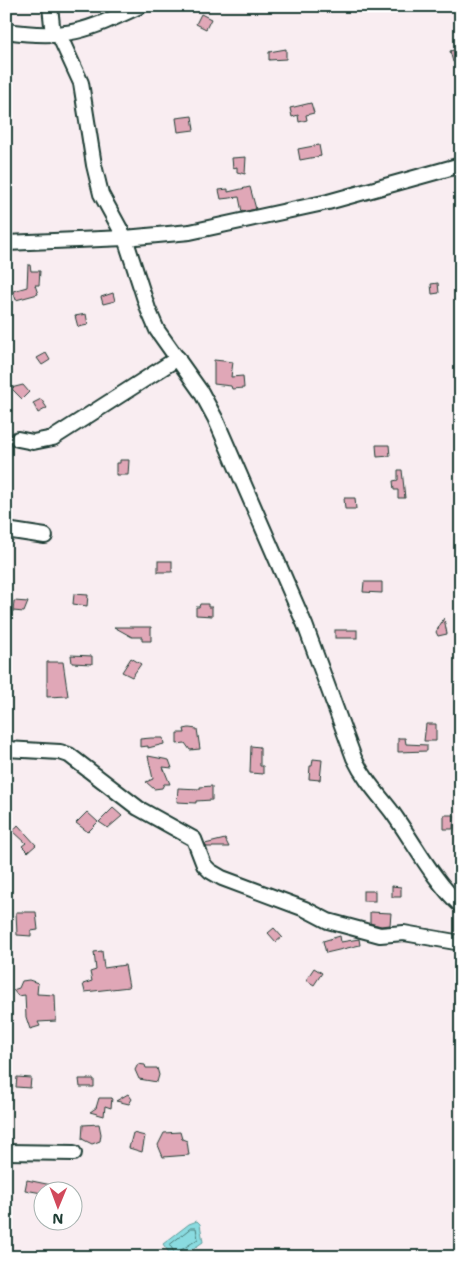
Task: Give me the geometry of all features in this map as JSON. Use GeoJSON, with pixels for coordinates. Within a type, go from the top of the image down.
{"type":"FeatureCollection","features":[{"type":"Feature","properties":{"kind":"street"},"geometry":{"type":"LineString","coordinates":[[50,6],[56,35],[81,83],[94,165],[101,194],[125,238],[139,287],[154,323],[201,392],[234,460],[302,617],[346,741],[361,773],[392,813],[434,877],[461,906]]}},
{"type":"Feature","properties":{"kind":"street"},"geometry":{"type":"LineString","coordinates":[[6,32],[56,35],[92,28],[140,6]]}},
{"type":"Feature","properties":{"kind":"street"},"geometry":{"type":"LineString","coordinates":[[6,243],[125,238],[190,232],[328,202],[461,165]]}},
{"type":"Feature","properties":{"kind":"street"},"geometry":{"type":"LineString","coordinates":[[18,439],[33,442],[53,438],[178,358]]}},
{"type":"Feature","properties":{"kind":"street"},"geometry":{"type":"LineString","coordinates":[[6,530],[45,536]]}},
{"type":"Feature","properties":{"kind":"street"},"geometry":{"type":"LineString","coordinates":[[6,749],[60,752],[69,756],[138,808],[194,839],[204,865],[222,878],[305,908],[328,921],[380,935],[404,933],[461,943]]}},
{"type":"Feature","properties":{"kind":"street"},"geometry":{"type":"LineString","coordinates":[[6,1152],[74,1153]]}},
{"type":"Feature","properties":{"kind":"water"},"geometry":{"type":"Polygon","coordinates":[[[197,1221],[200,1224],[203,1242],[181,1257],[172,1257],[163,1244],[189,1224],[197,1221]]]}},
{"type":"Feature","properties":{"kind":"building"},"geometry":{"type":"Polygon","coordinates":[[[201,14],[211,19],[206,29],[196,24],[201,14]]]}},
{"type":"Feature","properties":{"kind":"building"},"geometry":{"type":"Polygon","coordinates":[[[461,48],[461,61],[453,62],[450,51],[461,48]]]}},
{"type":"Feature","properties":{"kind":"building"},"geometry":{"type":"Polygon","coordinates":[[[286,49],[286,59],[269,60],[269,52],[286,49]]]}},
{"type":"Feature","properties":{"kind":"building"},"geometry":{"type":"Polygon","coordinates":[[[311,103],[314,113],[306,115],[307,120],[299,122],[298,115],[292,117],[290,108],[311,103]]]}},
{"type":"Feature","properties":{"kind":"building"},"geometry":{"type":"Polygon","coordinates":[[[192,116],[194,130],[178,132],[176,118],[192,116]]]}},
{"type":"Feature","properties":{"kind":"building"},"geometry":{"type":"Polygon","coordinates":[[[319,145],[321,156],[300,160],[298,149],[319,145]]]}},
{"type":"Feature","properties":{"kind":"building"},"geometry":{"type":"Polygon","coordinates":[[[246,157],[245,174],[237,172],[237,167],[233,168],[232,158],[246,157]]]}},
{"type":"Feature","properties":{"kind":"building"},"geometry":{"type":"Polygon","coordinates":[[[250,187],[256,209],[242,212],[239,197],[221,199],[219,190],[228,189],[228,192],[250,187]]]}},
{"type":"Feature","properties":{"kind":"building"},"geometry":{"type":"Polygon","coordinates":[[[28,265],[30,265],[31,271],[40,271],[39,285],[35,285],[38,294],[16,300],[13,291],[27,287],[28,265]]]}},
{"type":"Feature","properties":{"kind":"building"},"geometry":{"type":"Polygon","coordinates":[[[438,283],[439,293],[432,294],[431,284],[438,283]]]}},
{"type":"Feature","properties":{"kind":"building"},"geometry":{"type":"Polygon","coordinates":[[[113,293],[115,301],[103,304],[101,297],[113,293]]]}},
{"type":"Feature","properties":{"kind":"building"},"geometry":{"type":"Polygon","coordinates":[[[86,314],[88,325],[78,327],[75,316],[86,314]]]}},
{"type":"Feature","properties":{"kind":"building"},"geometry":{"type":"Polygon","coordinates":[[[46,353],[50,360],[42,365],[37,358],[46,353]]]}},
{"type":"Feature","properties":{"kind":"building"},"geometry":{"type":"Polygon","coordinates":[[[214,360],[233,362],[231,377],[243,376],[244,388],[232,389],[231,386],[214,384],[214,360]]]}},
{"type":"Feature","properties":{"kind":"building"},"geometry":{"type":"Polygon","coordinates":[[[23,385],[29,392],[22,399],[11,388],[23,385]]]}},
{"type":"Feature","properties":{"kind":"building"},"geometry":{"type":"Polygon","coordinates":[[[41,399],[47,408],[38,413],[33,403],[41,399]]]}},
{"type":"Feature","properties":{"kind":"building"},"geometry":{"type":"Polygon","coordinates":[[[376,445],[389,445],[390,456],[377,457],[376,445]]]}},
{"type":"Feature","properties":{"kind":"building"},"geometry":{"type":"Polygon","coordinates":[[[120,460],[129,460],[128,475],[116,475],[116,463],[120,463],[120,460]]]}},
{"type":"Feature","properties":{"kind":"building"},"geometry":{"type":"Polygon","coordinates":[[[398,470],[402,470],[405,498],[398,498],[398,490],[394,490],[393,481],[398,480],[398,470]]]}},
{"type":"Feature","properties":{"kind":"building"},"geometry":{"type":"Polygon","coordinates":[[[344,498],[355,498],[356,509],[345,509],[344,498]]]}},
{"type":"Feature","properties":{"kind":"building"},"geometry":{"type":"Polygon","coordinates":[[[158,561],[172,561],[172,572],[158,572],[158,561]]]}},
{"type":"Feature","properties":{"kind":"building"},"geometry":{"type":"Polygon","coordinates":[[[364,582],[382,582],[382,593],[363,592],[364,582]]]}},
{"type":"Feature","properties":{"kind":"building"},"geometry":{"type":"Polygon","coordinates":[[[74,594],[88,595],[87,606],[73,604],[74,594]]]}},
{"type":"Feature","properties":{"kind":"building"},"geometry":{"type":"Polygon","coordinates":[[[14,601],[28,602],[24,612],[13,611],[14,601]]]}},
{"type":"Feature","properties":{"kind":"building"},"geometry":{"type":"Polygon","coordinates":[[[200,604],[208,604],[208,607],[212,607],[212,616],[196,615],[196,607],[199,607],[200,604]]]}},
{"type":"Feature","properties":{"kind":"building"},"geometry":{"type":"Polygon","coordinates":[[[444,618],[447,634],[438,636],[436,632],[444,618]]]}},
{"type":"Feature","properties":{"kind":"building"},"geometry":{"type":"Polygon","coordinates":[[[114,627],[151,627],[151,641],[142,641],[142,637],[132,637],[114,627]]]}},
{"type":"Feature","properties":{"kind":"building"},"geometry":{"type":"Polygon","coordinates":[[[335,630],[357,630],[357,638],[335,638],[335,630]]]}},
{"type":"Feature","properties":{"kind":"building"},"geometry":{"type":"Polygon","coordinates":[[[71,655],[92,656],[92,664],[72,663],[71,655]]]}},
{"type":"Feature","properties":{"kind":"building"},"geometry":{"type":"Polygon","coordinates":[[[131,658],[141,664],[132,677],[122,672],[131,658]]]}},
{"type":"Feature","properties":{"kind":"building"},"geometry":{"type":"Polygon","coordinates":[[[47,662],[63,662],[68,696],[47,697],[47,662]]]}},
{"type":"Feature","properties":{"kind":"building"},"geometry":{"type":"Polygon","coordinates":[[[426,724],[436,724],[436,741],[424,741],[426,724]]]}},
{"type":"Feature","properties":{"kind":"building"},"geometry":{"type":"Polygon","coordinates":[[[184,729],[197,729],[200,749],[190,750],[185,743],[177,744],[177,733],[185,733],[184,729]]]}},
{"type":"Feature","properties":{"kind":"building"},"geometry":{"type":"Polygon","coordinates":[[[163,738],[164,744],[148,748],[148,746],[140,747],[140,739],[163,738]]]}},
{"type":"Feature","properties":{"kind":"building"},"geometry":{"type":"Polygon","coordinates":[[[398,738],[405,738],[406,744],[427,745],[427,751],[398,752],[398,738]]]}},
{"type":"Feature","properties":{"kind":"building"},"geometry":{"type":"Polygon","coordinates":[[[251,746],[260,747],[260,766],[263,766],[263,774],[250,773],[251,746]]]}},
{"type":"Feature","properties":{"kind":"building"},"geometry":{"type":"Polygon","coordinates":[[[148,756],[169,760],[172,768],[163,767],[170,784],[164,784],[162,788],[154,789],[146,782],[153,779],[148,756]]]}},
{"type":"Feature","properties":{"kind":"building"},"geometry":{"type":"Polygon","coordinates":[[[313,759],[322,760],[320,780],[309,779],[310,766],[312,766],[313,759]]]}},
{"type":"Feature","properties":{"kind":"building"},"geometry":{"type":"Polygon","coordinates":[[[212,786],[212,800],[196,801],[196,803],[177,802],[178,788],[200,789],[200,787],[212,786]]]}},
{"type":"Feature","properties":{"kind":"building"},"geometry":{"type":"Polygon","coordinates":[[[113,808],[122,816],[108,828],[99,822],[113,808]]]}},
{"type":"Feature","properties":{"kind":"building"},"geometry":{"type":"Polygon","coordinates":[[[87,812],[98,822],[88,832],[76,823],[87,812]]]}},
{"type":"Feature","properties":{"kind":"building"},"geometry":{"type":"Polygon","coordinates":[[[444,815],[454,815],[453,829],[444,829],[444,815]]]}},
{"type":"Feature","properties":{"kind":"building"},"geometry":{"type":"Polygon","coordinates":[[[18,825],[36,845],[28,852],[22,846],[26,843],[13,831],[18,825]]]}},
{"type":"Feature","properties":{"kind":"building"},"geometry":{"type":"Polygon","coordinates":[[[225,839],[229,847],[206,847],[205,844],[225,839]]]}},
{"type":"Feature","properties":{"kind":"building"},"geometry":{"type":"Polygon","coordinates":[[[392,886],[401,887],[401,897],[392,897],[392,886]]]}},
{"type":"Feature","properties":{"kind":"building"},"geometry":{"type":"Polygon","coordinates":[[[363,891],[375,891],[375,901],[363,901],[363,891]]]}},
{"type":"Feature","properties":{"kind":"building"},"geometry":{"type":"Polygon","coordinates":[[[16,912],[36,912],[38,930],[31,931],[31,936],[17,935],[16,912]]]}},
{"type":"Feature","properties":{"kind":"building"},"geometry":{"type":"Polygon","coordinates":[[[370,912],[391,913],[390,925],[381,926],[370,923],[370,912]]]}},
{"type":"Feature","properties":{"kind":"building"},"geometry":{"type":"Polygon","coordinates":[[[274,928],[282,937],[276,942],[268,933],[274,928]]]}},
{"type":"Feature","properties":{"kind":"building"},"geometry":{"type":"Polygon","coordinates":[[[340,936],[341,942],[359,939],[360,945],[326,953],[323,941],[340,936]]]}},
{"type":"Feature","properties":{"kind":"building"},"geometry":{"type":"Polygon","coordinates":[[[102,951],[104,968],[125,965],[129,987],[85,992],[83,984],[92,981],[90,972],[96,970],[94,952],[102,951]]]}},
{"type":"Feature","properties":{"kind":"building"},"geometry":{"type":"Polygon","coordinates":[[[314,968],[322,973],[314,985],[306,980],[314,968]]]}},
{"type":"Feature","properties":{"kind":"building"},"geometry":{"type":"Polygon","coordinates":[[[29,980],[38,983],[37,994],[55,995],[56,1021],[38,1022],[40,1026],[30,1029],[26,1017],[25,995],[18,996],[13,990],[19,988],[22,981],[29,980]]]}},
{"type":"Feature","properties":{"kind":"building"},"geometry":{"type":"Polygon","coordinates":[[[138,1064],[145,1065],[146,1068],[157,1068],[159,1075],[157,1082],[139,1079],[135,1070],[138,1064]]]}},
{"type":"Feature","properties":{"kind":"building"},"geometry":{"type":"Polygon","coordinates":[[[17,1077],[31,1078],[30,1088],[16,1087],[17,1077]]]}},
{"type":"Feature","properties":{"kind":"building"},"geometry":{"type":"Polygon","coordinates":[[[79,1079],[94,1079],[94,1087],[80,1087],[79,1079]]]}},
{"type":"Feature","properties":{"kind":"building"},"geometry":{"type":"Polygon","coordinates":[[[128,1094],[132,1099],[129,1104],[116,1101],[128,1094]]]}},
{"type":"Feature","properties":{"kind":"building"},"geometry":{"type":"Polygon","coordinates":[[[99,1098],[112,1098],[111,1108],[105,1106],[104,1116],[90,1112],[96,1108],[99,1098]]]}},
{"type":"Feature","properties":{"kind":"building"},"geometry":{"type":"Polygon","coordinates":[[[99,1124],[100,1141],[92,1144],[82,1139],[83,1125],[99,1124]]]}},
{"type":"Feature","properties":{"kind":"building"},"geometry":{"type":"Polygon","coordinates":[[[180,1132],[182,1139],[187,1141],[189,1155],[163,1157],[158,1145],[164,1133],[180,1132]]]}},
{"type":"Feature","properties":{"kind":"building"},"geometry":{"type":"Polygon","coordinates":[[[133,1133],[145,1136],[142,1152],[129,1148],[133,1133]]]}},
{"type":"Feature","properties":{"kind":"building"},"geometry":{"type":"Polygon","coordinates":[[[27,1180],[32,1181],[32,1191],[25,1190],[27,1180]]]}}]}
